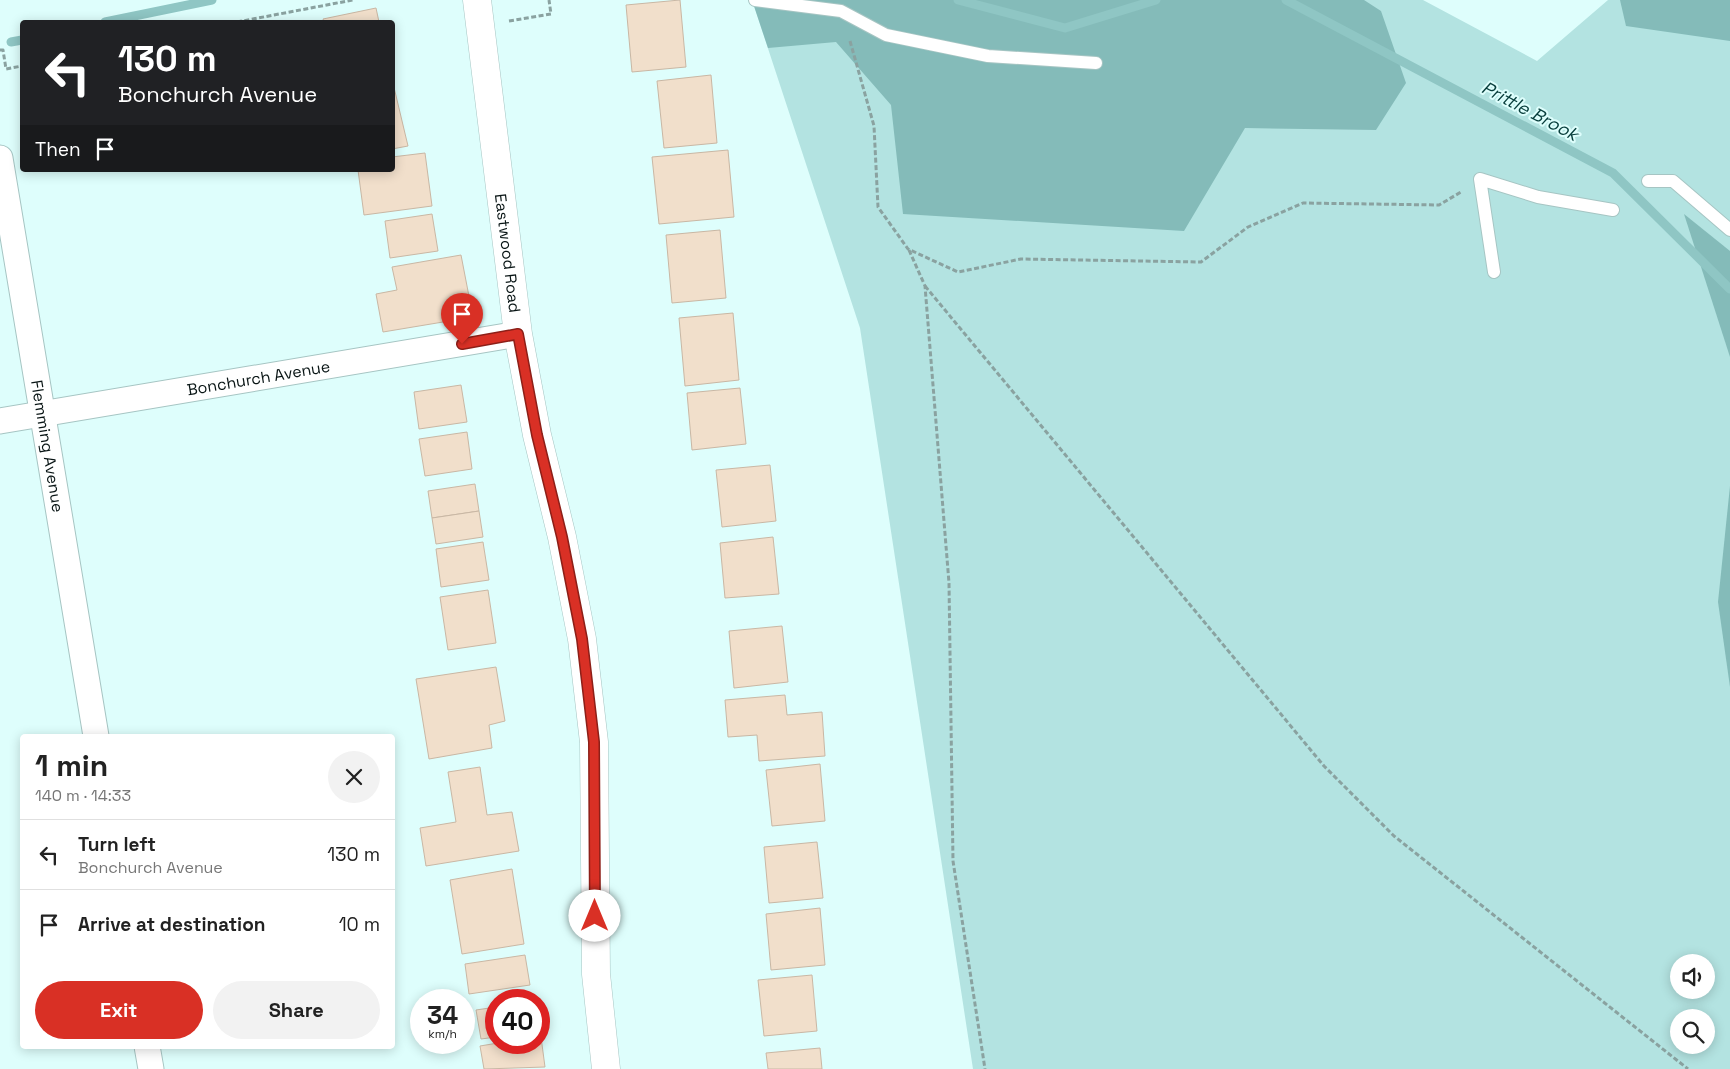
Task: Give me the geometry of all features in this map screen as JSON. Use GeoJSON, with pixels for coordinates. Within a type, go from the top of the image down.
{"type":"FeatureCollection","features":[{"type":"Feature","properties":{"kind":"street","name":"Eastwood Road"},"geometry":{"type":"LineString","coordinates":[[479,13],[518,334],[537,435],[562,537],[582,639],[594,742],[596,974],[606,1069]]}},
{"type":"Feature","properties":{"kind":"street","name":"Flemming Avenue"},"geometry":{"type":"LineString","coordinates":[[0,158],[96,734]]}},
{"type":"Feature","properties":{"kind":"street","name":"Bonchurch Avenue"},"geometry":{"type":"LineString","coordinates":[[0,421],[518,334]]}},
{"type":"Feature","properties":{"kind":"street"},"geometry":{"type":"LineString","coordinates":[[148,1049],[151,1069]]}},
{"type":"Feature","properties":{"kind":"lane"},"geometry":{"type":"LineString","coordinates":[[755,0],[841,12],[886,35],[988,56],[1096,63]]}},
{"type":"Feature","properties":{"kind":"lane"},"geometry":{"type":"LineString","coordinates":[[1494,272],[1480,179],[1538,197],[1613,210]]}},
{"type":"Feature","properties":{"kind":"lane"},"geometry":{"type":"LineString","coordinates":[[1648,181],[1673,181],[1730,230]]}},
{"type":"Feature","properties":{"kind":"path"},"geometry":{"type":"LineString","coordinates":[[248,20],[353,0]]}},
{"type":"Feature","properties":{"kind":"path"},"geometry":{"type":"LineString","coordinates":[[479,13],[551,14],[549,0]]}},
{"type":"Feature","properties":{"kind":"path"},"geometry":{"type":"LineString","coordinates":[[841,12],[874,126],[878,207],[908,249],[925,286],[1324,766],[1394,836],[1688,1069]]}},
{"type":"Feature","properties":{"kind":"path"},"geometry":{"type":"LineString","coordinates":[[0,50],[3,50],[6,69],[20,66]]}},
{"type":"Feature","properties":{"kind":"path"},"geometry":{"type":"LineString","coordinates":[[908,249],[958,272],[1021,259],[1200,262],[1248,227],[1303,203],[1439,205],[1480,179]]}},
{"type":"Feature","properties":{"kind":"path"},"geometry":{"type":"LineString","coordinates":[[925,286],[949,583],[952,861],[985,1069]]}},
{"type":"Feature","properties":{"kind":"shaded area"},"geometry":{"type":"Polygon","coordinates":[[[752,0],[1423,0],[1537,61],[1608,0],[1730,0],[1730,1069],[973,1069],[860,328],[752,0]]]}},
{"type":"Feature","properties":{"kind":"shaded area"},"geometry":{"type":"Polygon","coordinates":[[[752,0],[1364,0],[1381,11],[1406,83],[1376,130],[1245,128],[1184,231],[903,214],[891,105],[836,42],[768,48],[752,0]]]}},
{"type":"Feature","properties":{"kind":"shaded area"},"geometry":{"type":"Polygon","coordinates":[[[1620,0],[1730,0],[1730,41],[1626,26],[1620,0]]]}},
{"type":"Feature","properties":{"kind":"shaded area"},"geometry":{"type":"Polygon","coordinates":[[[1684,214],[1730,251],[1730,357],[1684,214]]]}},
{"type":"Feature","properties":{"kind":"shaded area"},"geometry":{"type":"Polygon","coordinates":[[[1730,486],[1730,687],[1718,602],[1730,486]]]}},
{"type":"Feature","properties":{"kind":"building"},"geometry":{"type":"Polygon","coordinates":[[[680,0],[686,67],[632,72],[626,5],[680,0]]]}},
{"type":"Feature","properties":{"kind":"building"},"geometry":{"type":"Polygon","coordinates":[[[376,8],[379,20],[323,20],[376,8]]]}},
{"type":"Feature","properties":{"kind":"building"},"geometry":{"type":"Polygon","coordinates":[[[711,75],[717,143],[664,148],[657,81],[711,75]]]}},
{"type":"Feature","properties":{"kind":"building"},"geometry":{"type":"Polygon","coordinates":[[[395,92],[408,146],[395,148],[395,92]]]}},
{"type":"Feature","properties":{"kind":"building"},"geometry":{"type":"Polygon","coordinates":[[[728,150],[734,217],[659,224],[652,157],[728,150]]]}},
{"type":"Feature","properties":{"kind":"building"},"geometry":{"type":"Polygon","coordinates":[[[425,153],[432,206],[364,215],[358,172],[395,172],[395,157],[425,153]]]}},
{"type":"Feature","properties":{"kind":"building"},"geometry":{"type":"Polygon","coordinates":[[[432,214],[438,251],[390,258],[385,221],[432,214]]]}},
{"type":"Feature","properties":{"kind":"building"},"geometry":{"type":"Polygon","coordinates":[[[720,230],[726,298],[672,303],[666,235],[720,230]]]}},
{"type":"Feature","properties":{"kind":"building"},"geometry":{"type":"Polygon","coordinates":[[[461,255],[473,317],[383,332],[376,294],[397,290],[392,267],[461,255]]]}},
{"type":"Feature","properties":{"kind":"building"},"geometry":{"type":"Polygon","coordinates":[[[733,313],[739,380],[685,386],[679,318],[733,313]]]}},
{"type":"Feature","properties":{"kind":"building"},"geometry":{"type":"Polygon","coordinates":[[[461,385],[467,422],[419,429],[414,392],[461,385]]]}},
{"type":"Feature","properties":{"kind":"building"},"geometry":{"type":"Polygon","coordinates":[[[740,388],[746,444],[692,450],[687,393],[740,388]]]}},
{"type":"Feature","properties":{"kind":"building"},"geometry":{"type":"Polygon","coordinates":[[[467,432],[472,469],[425,476],[419,439],[467,432]]]}},
{"type":"Feature","properties":{"kind":"building"},"geometry":{"type":"Polygon","coordinates":[[[770,465],[776,521],[722,527],[716,470],[770,465]]]}},
{"type":"Feature","properties":{"kind":"building"},"geometry":{"type":"Polygon","coordinates":[[[475,484],[479,511],[432,518],[428,491],[475,484]]]}},
{"type":"Feature","properties":{"kind":"building"},"geometry":{"type":"Polygon","coordinates":[[[479,511],[483,537],[436,544],[432,518],[479,511]]]}},
{"type":"Feature","properties":{"kind":"building"},"geometry":{"type":"Polygon","coordinates":[[[773,537],[779,594],[725,598],[720,543],[773,537]]]}},
{"type":"Feature","properties":{"kind":"building"},"geometry":{"type":"Polygon","coordinates":[[[483,542],[489,580],[441,587],[436,549],[483,542]]]}},
{"type":"Feature","properties":{"kind":"building"},"geometry":{"type":"Polygon","coordinates":[[[488,590],[496,643],[448,650],[440,597],[488,590]]]}},
{"type":"Feature","properties":{"kind":"building"},"geometry":{"type":"Polygon","coordinates":[[[782,626],[788,682],[734,688],[729,631],[782,626]]]}},
{"type":"Feature","properties":{"kind":"building"},"geometry":{"type":"Polygon","coordinates":[[[496,667],[505,721],[489,725],[492,748],[429,759],[416,679],[496,667]]]}},
{"type":"Feature","properties":{"kind":"building"},"geometry":{"type":"Polygon","coordinates":[[[785,695],[787,715],[822,712],[825,756],[759,761],[757,735],[728,737],[725,700],[785,695]]]}},
{"type":"Feature","properties":{"kind":"building"},"geometry":{"type":"Polygon","coordinates":[[[820,764],[825,821],[772,826],[766,770],[820,764]]]}},
{"type":"Feature","properties":{"kind":"building"},"geometry":{"type":"Polygon","coordinates":[[[480,767],[487,815],[512,812],[519,851],[426,866],[420,828],[456,822],[448,772],[480,767]]]}},
{"type":"Feature","properties":{"kind":"building"},"geometry":{"type":"Polygon","coordinates":[[[817,842],[823,898],[769,903],[764,847],[817,842]]]}},
{"type":"Feature","properties":{"kind":"building"},"geometry":{"type":"Polygon","coordinates":[[[512,869],[524,944],[462,954],[450,880],[512,869]]]}},
{"type":"Feature","properties":{"kind":"building"},"geometry":{"type":"Polygon","coordinates":[[[820,908],[825,965],[771,970],[766,914],[820,908]]]}},
{"type":"Feature","properties":{"kind":"building"},"geometry":{"type":"Polygon","coordinates":[[[525,955],[530,985],[503,989],[485,989],[485,992],[475,993],[475,989],[468,989],[465,964],[525,955]]]}},
{"type":"Feature","properties":{"kind":"building"},"geometry":{"type":"Polygon","coordinates":[[[812,975],[817,1031],[764,1036],[758,980],[812,975]]]}},
{"type":"Feature","properties":{"kind":"building"},"geometry":{"type":"Polygon","coordinates":[[[485,1009],[485,1038],[481,1039],[476,1010],[485,1009]]]}},
{"type":"Feature","properties":{"kind":"building"},"geometry":{"type":"Polygon","coordinates":[[[485,1045],[485,1054],[543,1054],[545,1067],[484,1069],[480,1046],[485,1045]]]}},
{"type":"Feature","properties":{"kind":"building"},"geometry":{"type":"Polygon","coordinates":[[[820,1048],[822,1069],[768,1069],[766,1053],[820,1048]]]}},
{"type":"Feature","properties":{"kind":"waterway","name":"Prittle Brook"},"geometry":{"type":"LineString","coordinates":[[115,20],[212,0]]}},
{"type":"Feature","properties":{"kind":"waterway","name":"Prittle Brook"},"geometry":{"type":"LineString","coordinates":[[958,0],[1065,28],[1156,0]]}},
{"type":"Feature","properties":{"kind":"waterway","name":"Prittle Brook"},"geometry":{"type":"LineString","coordinates":[[1286,0],[1613,173],[1730,289]]}},
{"type":"Feature","properties":{"kind":"waterway","name":"Prittle Brook"},"geometry":{"type":"LineString","coordinates":[[11,42],[20,40]]}},
{"type":"Feature","properties":{"kind":"route"},"geometry":{"type":"LineString","coordinates":[[462,344],[518,334],[537,435],[562,537],[582,639],[594,742],[595,916]]}}]}
